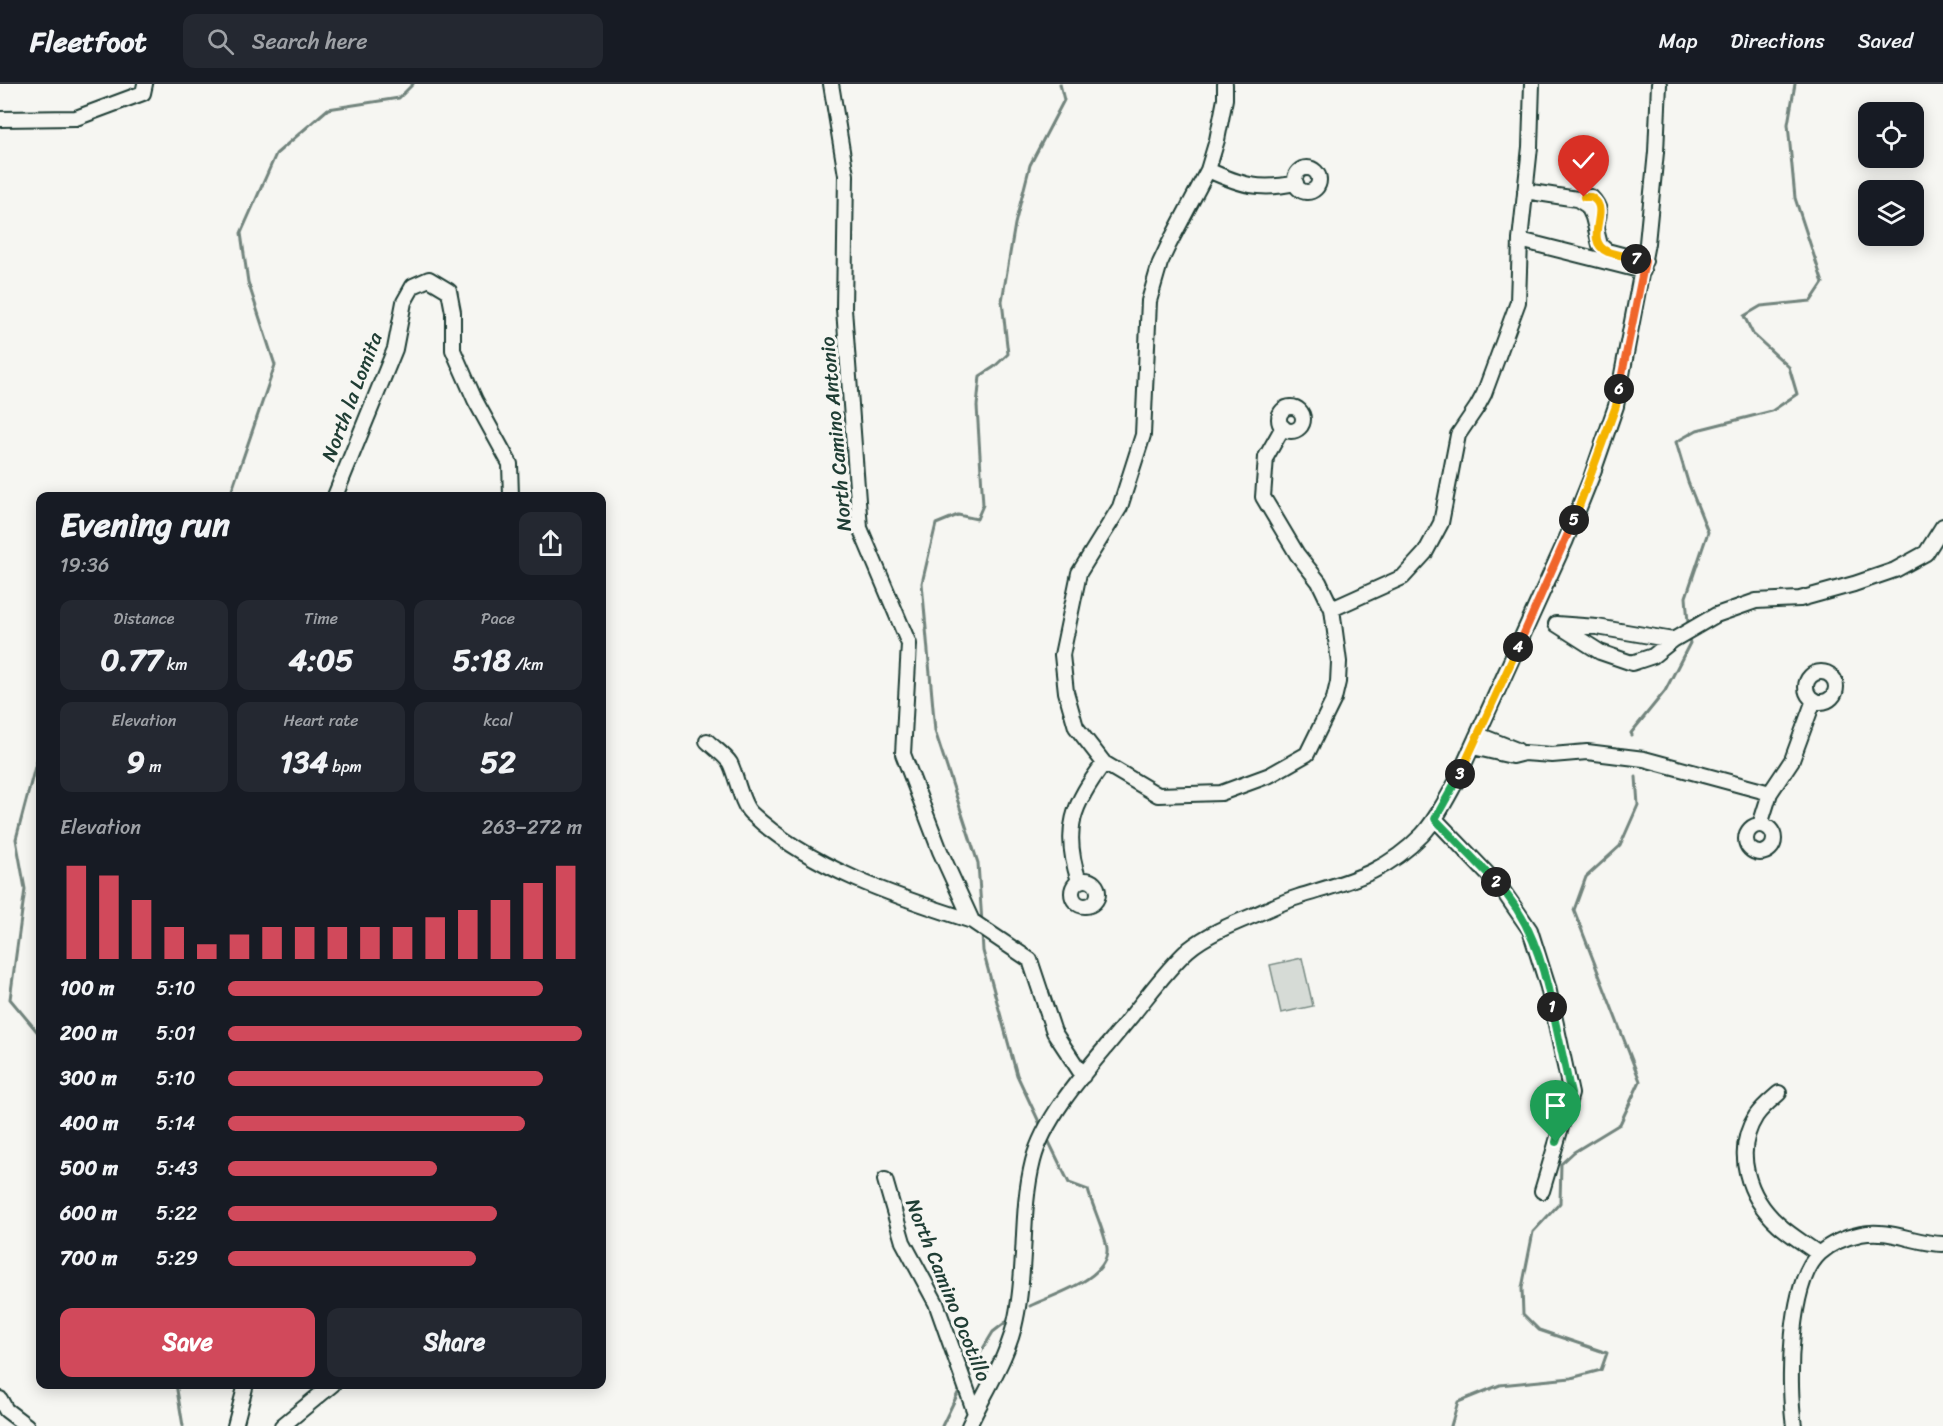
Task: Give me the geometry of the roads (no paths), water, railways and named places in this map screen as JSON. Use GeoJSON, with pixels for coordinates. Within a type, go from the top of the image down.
{"type":"FeatureCollection","features":[{"type":"Feature","properties":{"kind":"street"},"geometry":{"type":"LineString","coordinates":[[0,119],[76,118],[143,93],[145,84]]}},
{"type":"Feature","properties":{"kind":"street","name":"North Camino Antonio"},"geometry":{"type":"LineString","coordinates":[[831,84],[846,175],[844,309],[860,528],[909,644],[903,754],[940,851],[972,921]]}},
{"type":"Feature","properties":{"kind":"street"},"geometry":{"type":"LineString","coordinates":[[1225,84],[1225,99],[1217,140],[1208,170],[1178,224],[1154,282],[1148,310],[1143,435],[1120,507],[1080,573],[1062,655],[1066,692],[1076,727],[1104,763],[1158,795],[1221,793],[1270,775],[1307,754],[1334,699],[1338,682],[1339,652],[1332,609],[1319,582],[1297,554],[1263,497],[1266,458],[1283,427]]}},
{"type":"Feature","properties":{"kind":"street"},"geometry":{"type":"LineString","coordinates":[[1332,609],[1403,577],[1425,553],[1441,523],[1458,435],[1478,407],[1484,394],[1518,302],[1520,240],[1530,147],[1532,84]]}},
{"type":"Feature","properties":{"kind":"street"},"geometry":{"type":"LineString","coordinates":[[972,1420],[1007,1348],[1016,1320],[1033,1159],[1051,1119],[1083,1076],[1163,977],[1189,950],[1220,930],[1296,897],[1357,880],[1381,868],[1422,835],[1435,819],[1456,782],[1574,520],[1616,406],[1644,266],[1656,152],[1659,84]]}},
{"type":"Feature","properties":{"kind":"street"},"geometry":{"type":"LineString","coordinates":[[1208,170],[1238,183],[1257,187],[1270,188],[1296,183]]}},
{"type":"Feature","properties":{"kind":"street"},"geometry":{"type":"LineString","coordinates":[[1525,191],[1577,199],[1588,206],[1600,244],[1606,251],[1644,266]]}},
{"type":"Feature","properties":{"kind":"street"},"geometry":{"type":"LineString","coordinates":[[1520,240],[1644,266]]}},
{"type":"Feature","properties":{"kind":"street","name":"North la Lomita"},"geometry":{"type":"LineString","coordinates":[[337,492],[395,350],[404,302],[413,286],[429,279],[449,291],[453,312],[453,350],[475,400],[510,464],[511,492]]}},
{"type":"Feature","properties":{"kind":"street"},"geometry":{"type":"LineString","coordinates":[[1556,624],[1600,652],[1632,663],[1653,656],[1673,640],[1716,615],[1756,601],[1800,599],[1895,570],[1926,553],[1943,526]]}},
{"type":"Feature","properties":{"kind":"street"},"geometry":{"type":"LineString","coordinates":[[1532,617],[1556,624],[1598,627],[1673,640]]}},
{"type":"Feature","properties":{"kind":"street"},"geometry":{"type":"LineString","coordinates":[[1760,825],[1770,793],[1792,760],[1814,700]]}},
{"type":"Feature","properties":{"kind":"street"},"geometry":{"type":"LineString","coordinates":[[706,741],[729,761],[748,811],[782,838],[839,871],[904,899],[972,921],[1030,960],[1054,1032],[1083,1076]]}},
{"type":"Feature","properties":{"kind":"street"},"geometry":{"type":"LineString","coordinates":[[1476,741],[1524,753],[1552,755],[1587,752],[1644,759],[1770,793]]}},
{"type":"Feature","properties":{"kind":"street"},"geometry":{"type":"LineString","coordinates":[[1079,881],[1073,863],[1071,825],[1085,789],[1104,763]]}},
{"type":"Feature","properties":{"kind":"street"},"geometry":{"type":"LineString","coordinates":[[1435,819],[1501,888],[1524,921],[1530,930],[1548,987],[1571,1094],[1542,1191]]}},
{"type":"Feature","properties":{"kind":"street"},"geometry":{"type":"LineString","coordinates":[[1779,1093],[1758,1114],[1752,1124],[1744,1157],[1746,1174],[1756,1197],[1778,1224],[1819,1254]]}},
{"type":"Feature","properties":{"kind":"street","name":"North Camino Ocotillo"},"geometry":{"type":"LineString","coordinates":[[885,1180],[903,1242],[936,1303],[972,1420]]}},
{"type":"Feature","properties":{"kind":"street"},"geometry":{"type":"LineString","coordinates":[[1794,1426],[1790,1402],[1795,1312],[1805,1275],[1819,1254],[1834,1243],[1862,1233],[1892,1234],[1943,1244]]}},
{"type":"Feature","properties":{"kind":"street"},"geometry":{"type":"LineString","coordinates":[[235,1426],[245,1389]]}},
{"type":"Feature","properties":{"kind":"street"},"geometry":{"type":"LineString","coordinates":[[282,1426],[327,1389]]}},
{"type":"Feature","properties":{"kind":"street"},"geometry":{"type":"LineString","coordinates":[[0,1399],[6,1410],[27,1426]]}},
{"type":"Feature","properties":{"kind":"waterway"},"geometry":{"type":"LineString","coordinates":[[231,492],[275,365],[248,282],[241,233],[276,154],[328,109],[399,98],[413,84]]}},
{"type":"Feature","properties":{"kind":"waterway"},"geometry":{"type":"LineString","coordinates":[[982,923],[978,863],[935,731],[922,583],[936,524],[958,515],[977,519],[983,505],[977,406],[980,376],[1008,354],[1002,301],[1015,224],[1030,165],[1064,100],[1060,84]]}},
{"type":"Feature","properties":{"kind":"waterway"},"geometry":{"type":"LineString","coordinates":[[1688,623],[1686,597],[1708,532],[1688,482],[1676,442],[1697,430],[1772,411],[1797,394],[1789,367],[1753,334],[1744,316],[1761,306],[1811,301],[1823,283],[1795,198],[1788,124],[1795,84]]}},
{"type":"Feature","properties":{"kind":"waterway"},"geometry":{"type":"LineString","coordinates":[[1632,735],[1631,733],[1665,691],[1690,643],[1689,639]]}},
{"type":"Feature","properties":{"kind":"waterway"},"geometry":{"type":"LineString","coordinates":[[36,763],[16,839],[25,889],[10,999],[36,1030]]}},
{"type":"Feature","properties":{"kind":"waterway"},"geometry":{"type":"LineString","coordinates":[[1451,1426],[1458,1402],[1500,1385],[1571,1378],[1601,1370],[1607,1353],[1539,1330],[1523,1314],[1522,1288],[1533,1232],[1560,1203],[1561,1164],[1574,1152],[1620,1124],[1640,1081],[1574,910],[1586,877],[1620,846],[1638,805],[1636,777]]}},
{"type":"Feature","properties":{"kind":"waterway"},"geometry":{"type":"LineString","coordinates":[[982,933],[983,951],[1017,1075],[1040,1124]]}},
{"type":"Feature","properties":{"kind":"waterway"},"geometry":{"type":"LineString","coordinates":[[1030,1306],[1090,1277],[1105,1259],[1107,1248],[1088,1190],[1069,1183],[1049,1142]]}},
{"type":"Feature","properties":{"kind":"waterway"},"geometry":{"type":"LineString","coordinates":[[967,1375],[993,1332],[1006,1322]]}},
{"type":"Feature","properties":{"kind":"waterway"},"geometry":{"type":"LineString","coordinates":[[942,1426],[961,1387]]}},
{"type":"Feature","properties":{"kind":"waterway"},"geometry":{"type":"LineString","coordinates":[[177,1389],[183,1426]]}}]}
